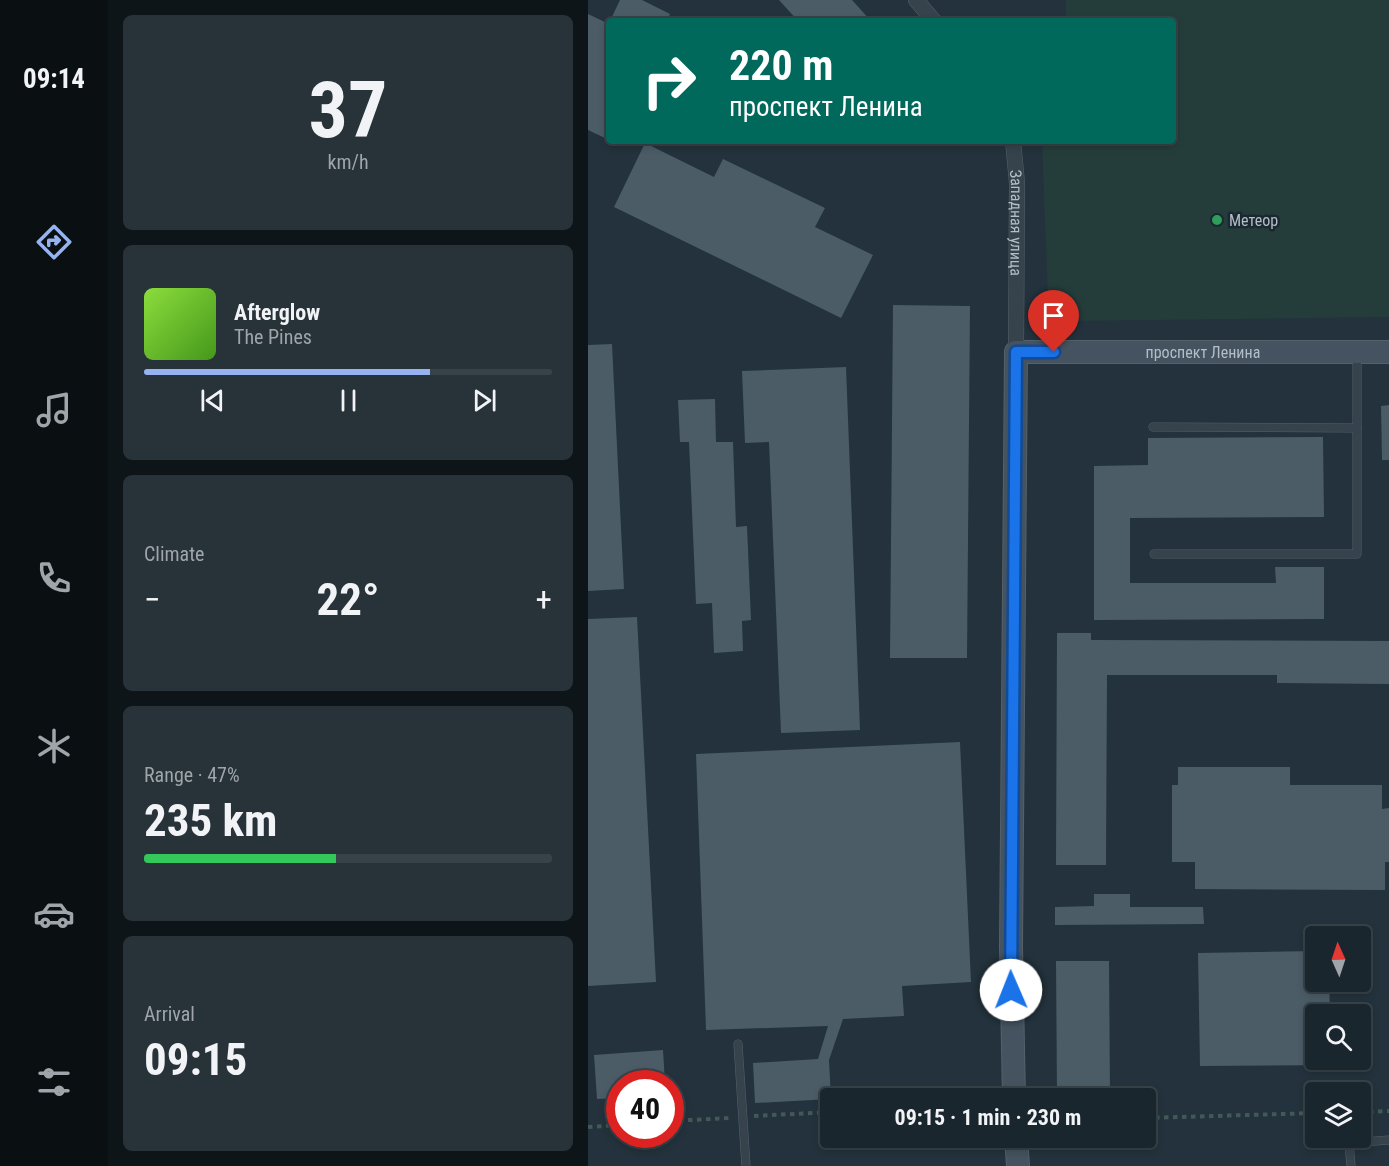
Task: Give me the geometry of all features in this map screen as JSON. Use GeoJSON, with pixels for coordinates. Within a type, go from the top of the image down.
{"type":"FeatureCollection","features":[{"type":"Feature","properties":{"kind":"street"},"geometry":{"type":"LineString","coordinates":[[916,0],[931,18]]}},
{"type":"Feature","properties":{"kind":"street","name":"Западная улица"},"geometry":{"type":"LineString","coordinates":[[1013,144],[1017,183],[1011,947],[1014,1088]]}},
{"type":"Feature","properties":{"kind":"street","name":"проспект Ленина"},"geometry":{"type":"LineString","coordinates":[[1016,352],[1389,352]]}},
{"type":"Feature","properties":{"kind":"street"},"geometry":{"type":"LineString","coordinates":[[1017,1148],[1018,1166]]}},
{"type":"Feature","properties":{"kind":"lane"},"geometry":{"type":"LineString","coordinates":[[1154,554],[1357,554],[1357,352]]}},
{"type":"Feature","properties":{"kind":"lane"},"geometry":{"type":"LineString","coordinates":[[1153,427],[1357,428]]}},
{"type":"Feature","properties":{"kind":"lane"},"geometry":{"type":"LineString","coordinates":[[738,1044],[746,1166]]}},
{"type":"Feature","properties":{"kind":"lane"},"geometry":{"type":"LineString","coordinates":[[1351,1166],[1349,1143],[1389,1140]]}},
{"type":"Feature","properties":{"kind":"path"},"geometry":{"type":"LineString","coordinates":[[1371,1112],[1389,1111]]}},
{"type":"Feature","properties":{"kind":"path"},"geometry":{"type":"LineString","coordinates":[[1156,1118],[1305,1113]]}},
{"type":"Feature","properties":{"kind":"path"},"geometry":{"type":"LineString","coordinates":[[588,1127],[606,1126]]}},
{"type":"Feature","properties":{"kind":"green space","name":"Метеор"},"geometry":{"type":"Polygon","coordinates":[[[1066,0],[1389,0],[1389,317],[1066,321],[1048,299],[1042,144],[1176,144],[1176,18],[1066,18],[1066,0]]]}},
{"type":"Feature","properties":{"kind":"building"},"geometry":{"type":"Polygon","coordinates":[[[620,0],[642,0],[670,14],[668,18],[611,18],[620,0]]]}},
{"type":"Feature","properties":{"kind":"building"},"geometry":{"type":"Polygon","coordinates":[[[779,0],[852,0],[868,18],[795,18],[779,0]]]}},
{"type":"Feature","properties":{"kind":"building"},"geometry":{"type":"Polygon","coordinates":[[[588,14],[606,23],[606,139],[588,130],[588,14]]]}},
{"type":"Feature","properties":{"kind":"building"},"geometry":{"type":"Polygon","coordinates":[[[645,144],[647,144],[714,177],[723,159],[825,208],[815,227],[873,255],[841,318],[614,207],[645,144]]]}},
{"type":"Feature","properties":{"kind":"building"},"geometry":{"type":"Polygon","coordinates":[[[893,305],[970,306],[967,658],[890,658],[893,305]]]}},
{"type":"Feature","properties":{"kind":"building"},"geometry":{"type":"Polygon","coordinates":[[[612,344],[624,589],[588,591],[588,345],[612,344]]]}},
{"type":"Feature","properties":{"kind":"building"},"geometry":{"type":"Polygon","coordinates":[[[846,367],[860,730],[781,733],[769,442],[745,443],[742,371],[846,367]]]}},
{"type":"Feature","properties":{"kind":"building"},"geometry":{"type":"Polygon","coordinates":[[[715,399],[716,442],[733,442],[736,527],[747,526],[751,620],[742,621],[743,651],[714,653],[712,603],[696,604],[689,442],[680,442],[678,400],[715,399]]]}},
{"type":"Feature","properties":{"kind":"building"},"geometry":{"type":"Polygon","coordinates":[[[1389,405],[1389,460],[1382,460],[1381,406],[1389,405]]]}},
{"type":"Feature","properties":{"kind":"building"},"geometry":{"type":"Polygon","coordinates":[[[1323,437],[1324,517],[1130,518],[1130,583],[1276,583],[1275,567],[1324,567],[1324,619],[1094,620],[1094,466],[1148,465],[1148,438],[1323,437]]]}},
{"type":"Feature","properties":{"kind":"building"},"geometry":{"type":"Polygon","coordinates":[[[637,617],[656,982],[588,986],[588,619],[637,617]]]}},
{"type":"Feature","properties":{"kind":"building"},"geometry":{"type":"Polygon","coordinates":[[[1057,633],[1091,633],[1091,640],[1389,641],[1389,684],[1277,683],[1277,675],[1107,675],[1106,865],[1056,865],[1057,633]]]}},
{"type":"Feature","properties":{"kind":"building"},"geometry":{"type":"Polygon","coordinates":[[[960,742],[971,982],[902,986],[904,1016],[843,1019],[829,1060],[830,1088],[820,1088],[820,1100],[755,1103],[753,1063],[818,1059],[828,1026],[706,1030],[696,754],[960,742]]]}},
{"type":"Feature","properties":{"kind":"building"},"geometry":{"type":"Polygon","coordinates":[[[1178,767],[1290,767],[1290,785],[1382,785],[1382,809],[1389,808],[1389,862],[1385,862],[1385,890],[1195,889],[1195,862],[1172,862],[1172,785],[1178,785],[1178,767]]]}},
{"type":"Feature","properties":{"kind":"building"},"geometry":{"type":"Polygon","coordinates":[[[1094,894],[1130,894],[1130,907],[1203,907],[1204,924],[1055,925],[1055,907],[1094,906],[1094,894]]]}},
{"type":"Feature","properties":{"kind":"building"},"geometry":{"type":"Polygon","coordinates":[[[1305,951],[1305,992],[1329,992],[1330,1004],[1305,1004],[1305,1065],[1200,1066],[1198,953],[1305,951]]]}},
{"type":"Feature","properties":{"kind":"building"},"geometry":{"type":"Polygon","coordinates":[[[1056,961],[1109,961],[1110,1088],[1057,1088],[1056,961]]]}},
{"type":"Feature","properties":{"kind":"building"},"geometry":{"type":"Polygon","coordinates":[[[663,1050],[664,1070],[606,1070],[606,1099],[597,1099],[594,1055],[663,1050]]]}},
{"type":"Feature","properties":{"kind":"place","name":"Метеор"},"geometry":{"type":"Point","coordinates":[1217,220]}},
{"type":"Feature","properties":{"kind":"route"},"geometry":{"type":"LineString","coordinates":[[1011,990],[1016,352],[1054,352]]}}]}
